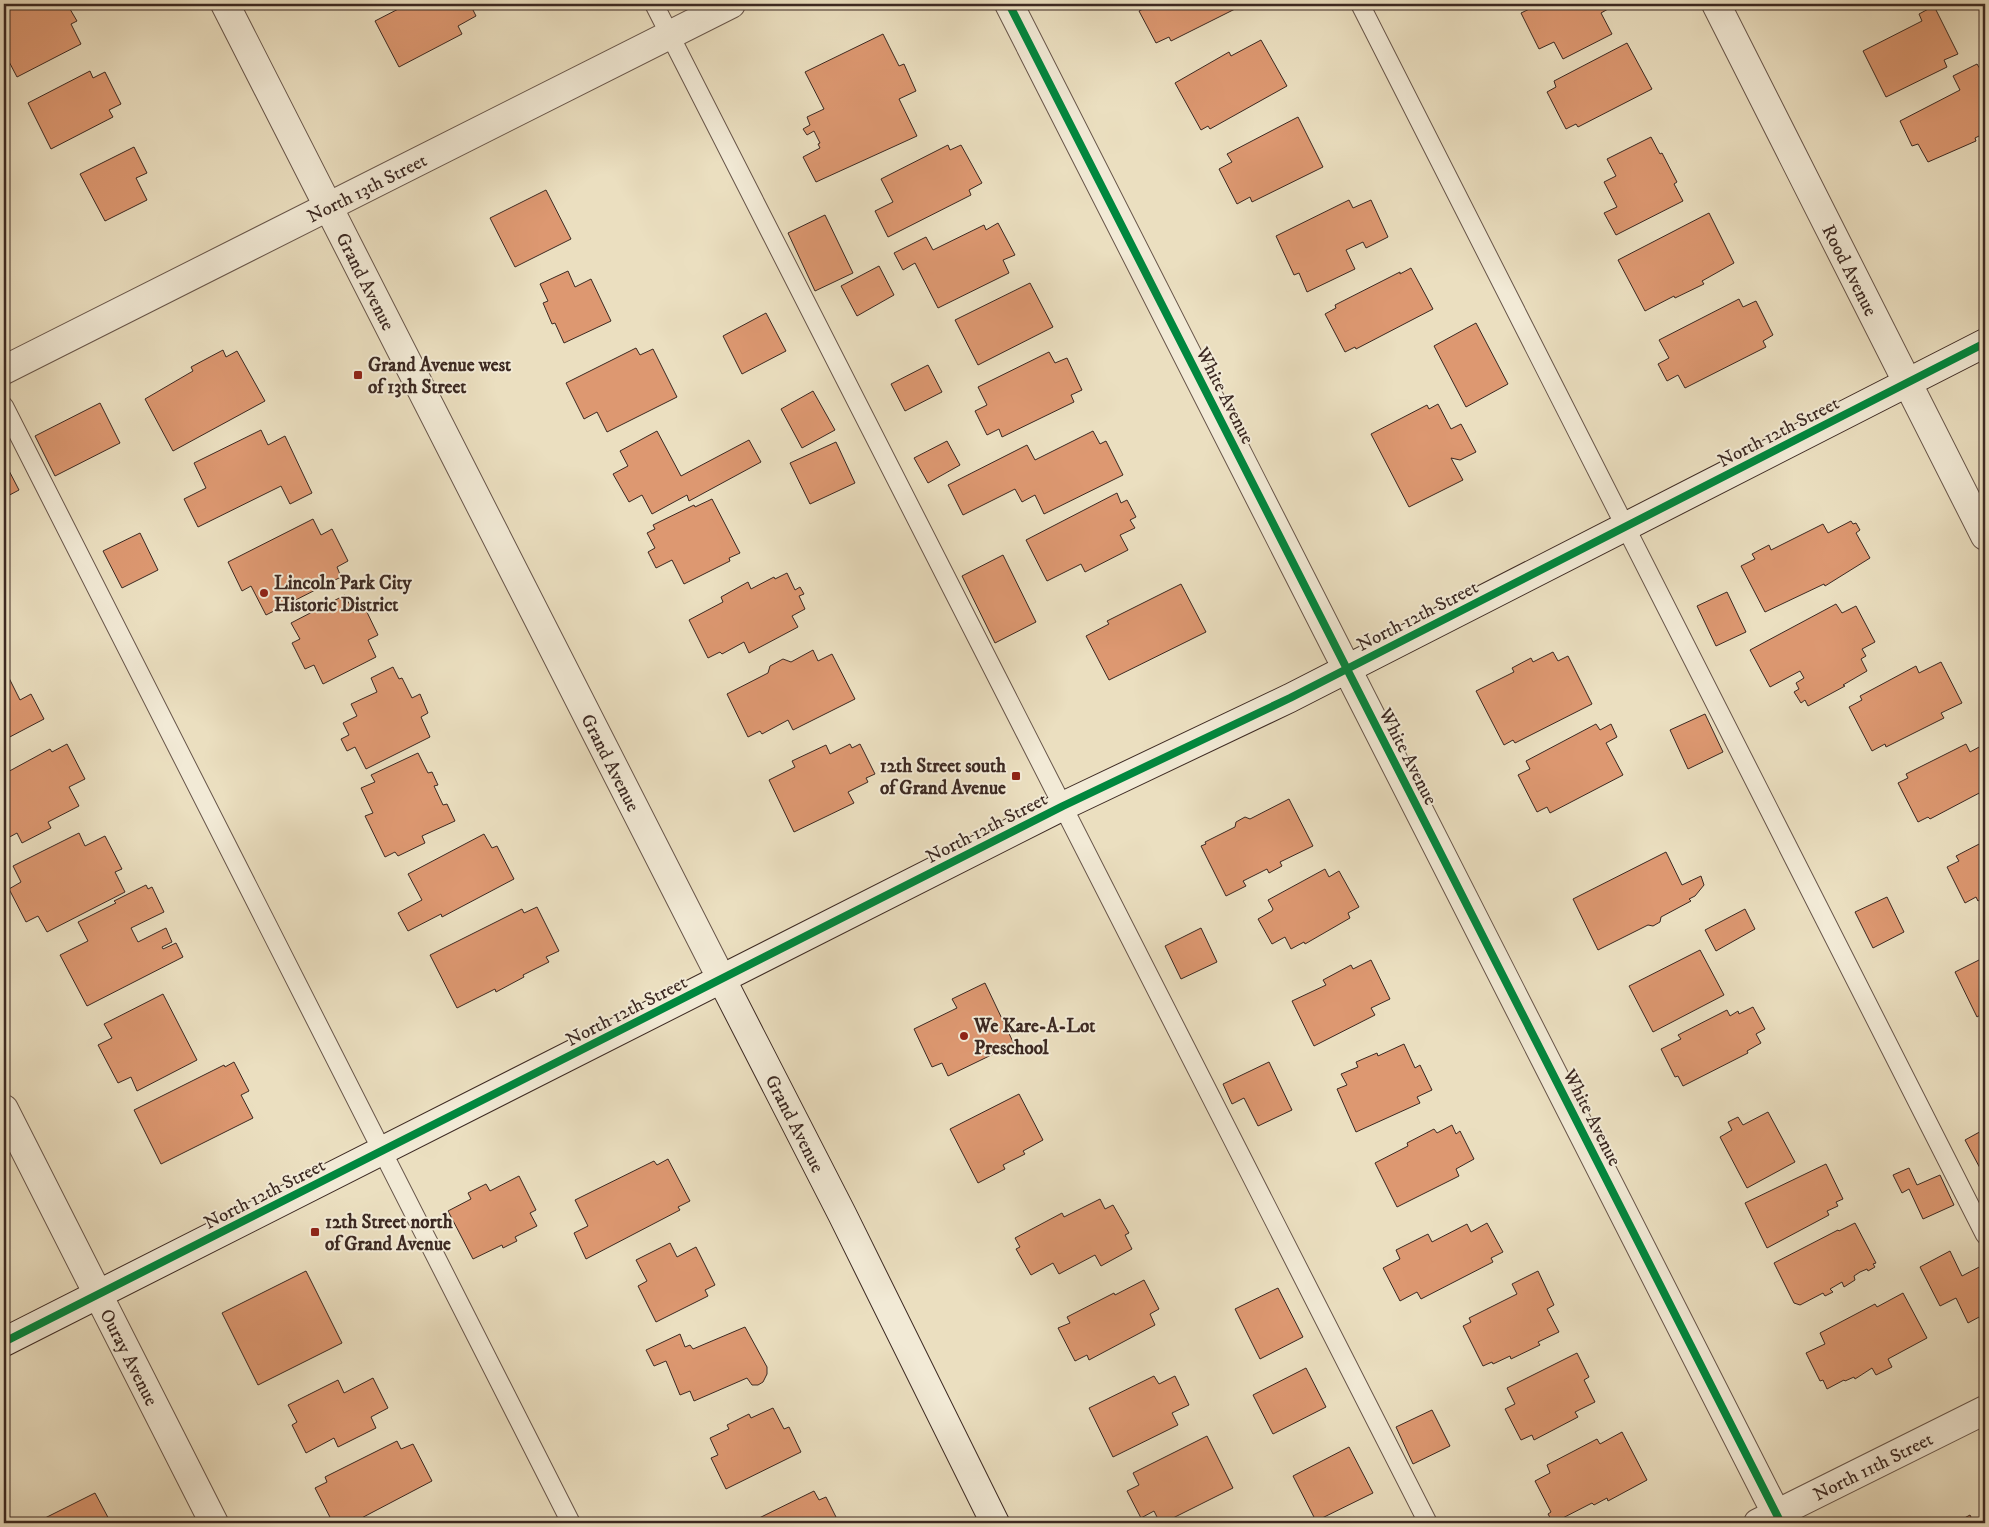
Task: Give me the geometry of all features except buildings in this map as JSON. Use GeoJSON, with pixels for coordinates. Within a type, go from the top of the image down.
{"type":"FeatureCollection","features":[{"type":"Feature","properties":{"kind":"street","name":"Grand Avenue"},"geometry":{"type":"LineString","coordinates":[[225,4],[846,1223],[996,1523]]}},
{"type":"Feature","properties":{"kind":"street","name":"North 13th Street"},"geometry":{"type":"LineString","coordinates":[[4,370],[731,4]]}},
{"type":"Feature","properties":{"kind":"street","name":"White Avenue"},"geometry":{"type":"LineString","coordinates":[[1009,4],[1347,669],[1772,1520]]}},
{"type":"Feature","properties":{"kind":"street","name":"Rood Avenue"},"geometry":{"type":"LineString","coordinates":[[1716,4],[1985,536]]}},
{"type":"Feature","properties":{"kind":"street","name":"North 12th Street"},"geometry":{"type":"LineString","coordinates":[[4,1342],[1063,806],[1347,669],[1985,343]]}},
{"type":"Feature","properties":{"kind":"street","name":"Ouray Avenue"},"geometry":{"type":"LineString","coordinates":[[4,1109],[214,1523]]}},
{"type":"Feature","properties":{"kind":"street","name":"North 11th Street"},"geometry":{"type":"LineString","coordinates":[[1772,1520],[1985,1410]]}},
{"type":"Feature","properties":{"kind":"lane"},"geometry":{"type":"LineString","coordinates":[[654,4],[1428,1523]]}},
{"type":"Feature","properties":{"kind":"lane"},"geometry":{"type":"LineString","coordinates":[[1360,4],[1985,1235]]}},
{"type":"Feature","properties":{"kind":"lane"},"geometry":{"type":"LineString","coordinates":[[4,406],[571,1523]]}},
{"type":"Feature","properties":{"kind":"cycle path"},"geometry":{"type":"LineString","coordinates":[[1009,4],[1781,1523]]}},
{"type":"Feature","properties":{"kind":"cycle path"},"geometry":{"type":"LineString","coordinates":[[4,1342],[1063,806],[1290,698],[1985,343]]}},
{"type":"Feature","properties":{"kind":"place","name":"Grand Avenue west of 13th Street"},"geometry":{"type":"Point","coordinates":[358,375]}},
{"type":"Feature","properties":{"kind":"place","name":"Lincoln Park City Historic District"},"geometry":{"type":"Point","coordinates":[264,593]}},
{"type":"Feature","properties":{"kind":"place","name":"12th Street south of Grand Avenue"},"geometry":{"type":"Point","coordinates":[1016,776]}},
{"type":"Feature","properties":{"kind":"place","name":"We Kare-A-Lot Preschool"},"geometry":{"type":"Point","coordinates":[964,1036]}},
{"type":"Feature","properties":{"kind":"place","name":"12th Street north of Grand Avenue"},"geometry":{"type":"Point","coordinates":[315,1232]}}]}
